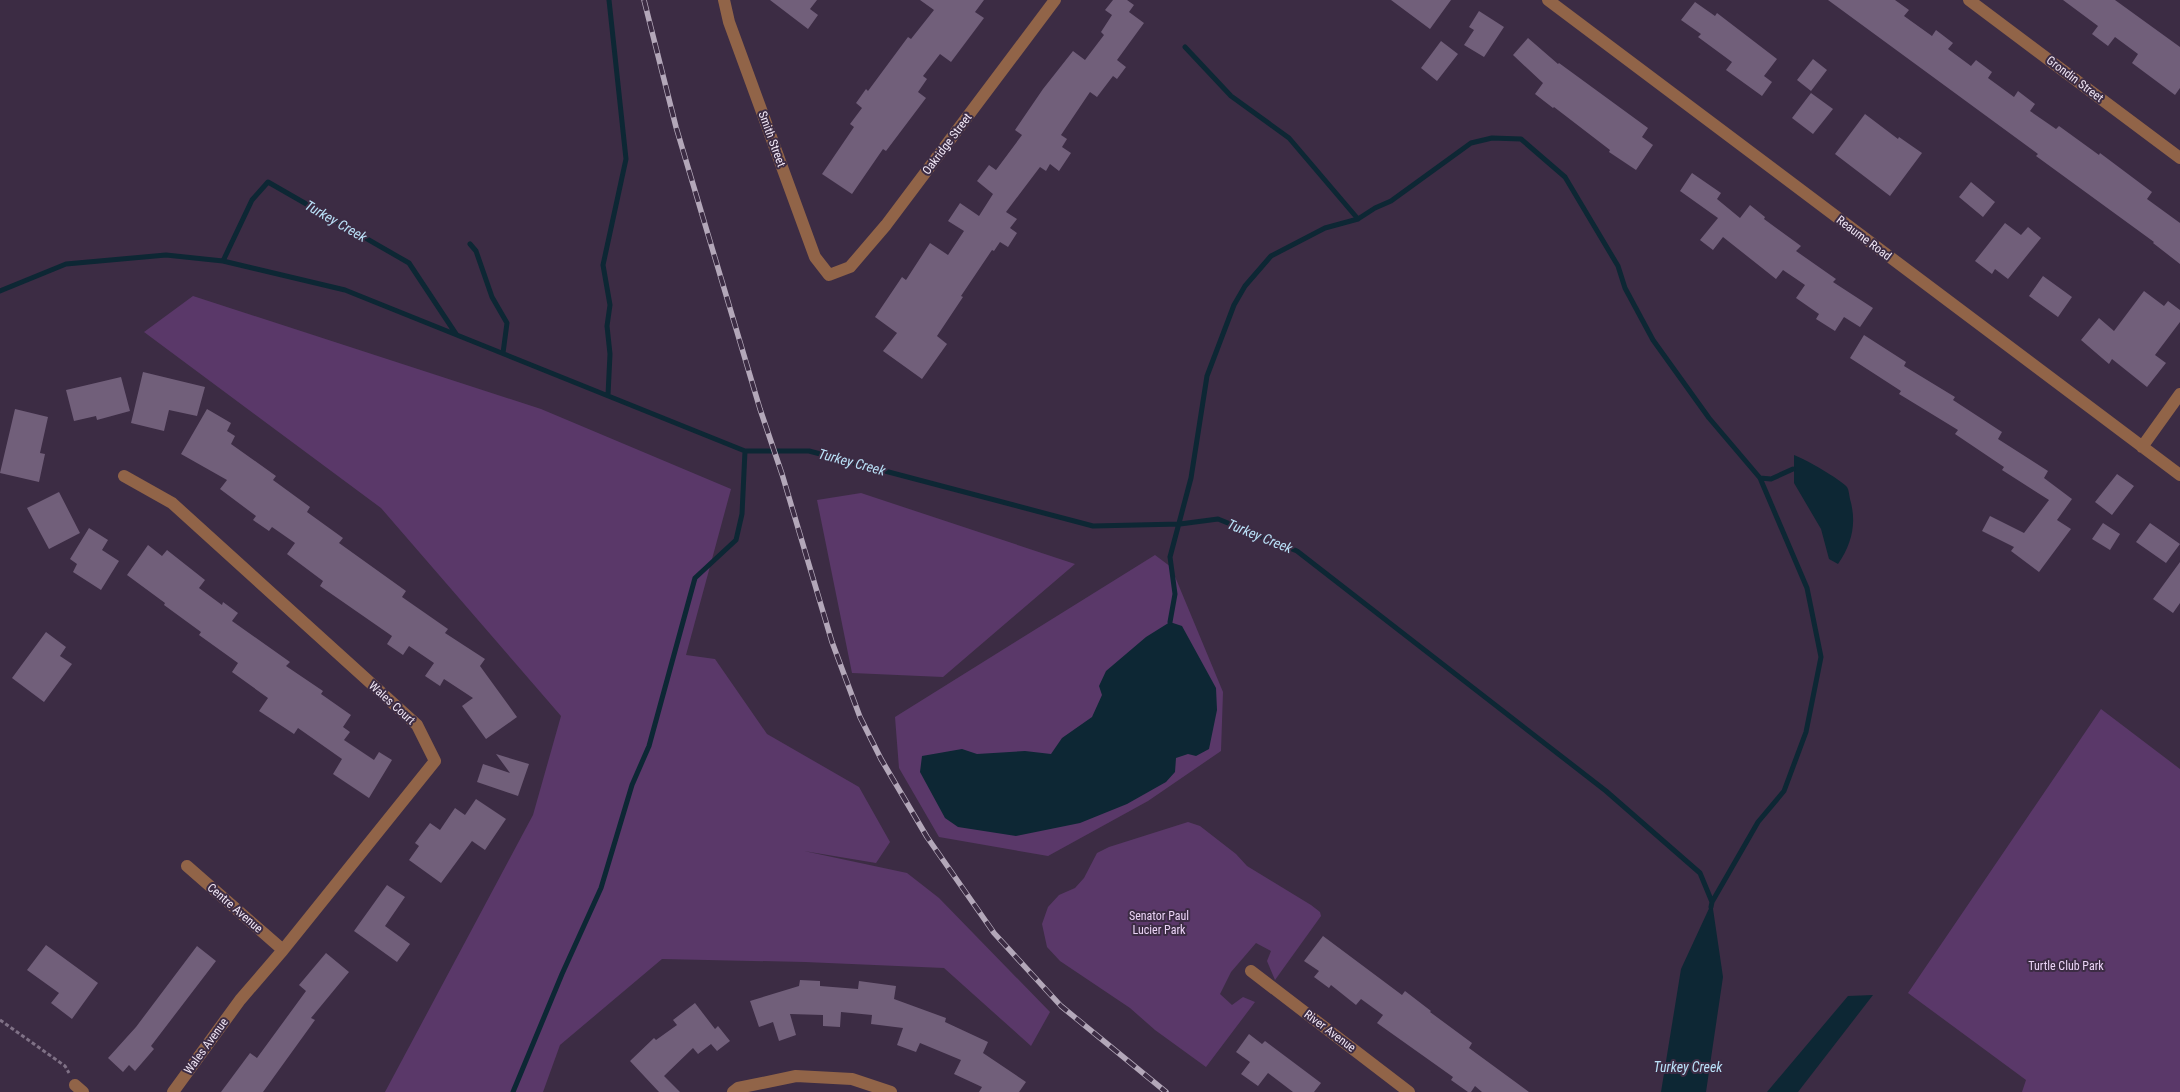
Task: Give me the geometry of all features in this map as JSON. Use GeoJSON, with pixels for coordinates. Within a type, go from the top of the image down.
{"type":"FeatureCollection","features":[{"type":"Feature","properties":{"kind":"street","name":"Smith Street"},"geometry":{"type":"LineString","coordinates":[[724,0],[729,22],[815,257],[829,275]]}},
{"type":"Feature","properties":{"kind":"street","name":"Oakridge Street"},"geometry":{"type":"LineString","coordinates":[[829,275],[850,267],[886,225],[1055,0]]}},
{"type":"Feature","properties":{"kind":"street","name":"Reaume Road"},"geometry":{"type":"LineString","coordinates":[[1548,0],[2180,475]]}},
{"type":"Feature","properties":{"kind":"street","name":"Grondin Street"},"geometry":{"type":"LineString","coordinates":[[1969,0],[2180,158]]}},
{"type":"Feature","properties":{"kind":"street"},"geometry":{"type":"LineString","coordinates":[[2142,447],[2180,394]]}},
{"type":"Feature","properties":{"kind":"street","name":"Wales Court"},"geometry":{"type":"LineString","coordinates":[[124,476],[172,503],[417,725],[435,762],[283,950],[240,1000]]}},
{"type":"Feature","properties":{"kind":"street","name":"Centre Avenue"},"geometry":{"type":"LineString","coordinates":[[187,866],[283,950]]}},
{"type":"Feature","properties":{"kind":"street","name":"River Avenue"},"geometry":{"type":"LineString","coordinates":[[1251,971],[1409,1092]]}},
{"type":"Feature","properties":{"kind":"street","name":"Wales Avenue"},"geometry":{"type":"LineString","coordinates":[[173,1092],[240,1000]]}},
{"type":"Feature","properties":{"kind":"street"},"geometry":{"type":"LineString","coordinates":[[733,1092],[738,1088],[796,1076],[852,1079],[891,1092]]}},
{"type":"Feature","properties":{"kind":"path"},"geometry":{"type":"LineString","coordinates":[[0,1020],[65,1066],[79,1089]]}},
{"type":"Feature","properties":{"kind":"green space"},"geometry":{"type":"Polygon","coordinates":[[[193,296],[541,409],[731,489],[686,655],[715,659],[767,734],[859,787],[890,842],[876,863],[804,851],[907,873],[939,898],[1050,1012],[1031,1046],[944,968],[805,962],[662,959],[560,1045],[543,1092],[385,1092],[533,815],[561,716],[381,508],[144,332],[193,296]]]}},
{"type":"Feature","properties":{"kind":"green space"},"geometry":{"type":"Polygon","coordinates":[[[861,493],[1075,564],[943,677],[852,673],[817,500],[861,493]]]}},
{"type":"Feature","properties":{"kind":"green space"},"geometry":{"type":"Polygon","coordinates":[[[1155,555],[1171,567],[1223,692],[1221,751],[1148,801],[1048,856],[939,837],[899,768],[895,717],[1155,555]]]}},
{"type":"Feature","properties":{"kind":"green space","name":"Turtle Club Park"},"geometry":{"type":"Polygon","coordinates":[[[2101,709],[2180,769],[2180,1092],[2022,1092],[2026,1080],[1908,993],[2101,709]]]}},
{"type":"Feature","properties":{"kind":"green space","name":"Senator Paul Lucier Park"},"geometry":{"type":"Polygon","coordinates":[[[1188,822],[1200,826],[1236,854],[1247,866],[1311,905],[1320,912],[1321,916],[1275,980],[1267,961],[1271,951],[1256,943],[1231,972],[1220,994],[1232,1005],[1243,997],[1255,1002],[1206,1067],[1155,1030],[1130,1008],[1060,961],[1047,947],[1042,924],[1048,907],[1059,895],[1075,888],[1084,878],[1097,853],[1109,847],[1188,822]]]}},
{"type":"Feature","properties":{"kind":"water"},"geometry":{"type":"Polygon","coordinates":[[[1794,455],[1830,474],[1848,488],[1853,516],[1852,533],[1847,549],[1838,564],[1829,559],[1821,529],[1794,483],[1794,455]]]}},
{"type":"Feature","properties":{"kind":"water"},"geometry":{"type":"Polygon","coordinates":[[[1170,622],[1182,626],[1216,688],[1217,710],[1209,749],[1196,756],[1188,754],[1176,758],[1175,772],[1166,782],[1127,804],[1080,823],[1016,836],[958,827],[945,818],[920,772],[922,756],[962,749],[977,754],[1025,751],[1051,754],[1062,738],[1092,717],[1102,695],[1099,686],[1106,671],[1146,637],[1170,622]]]}},
{"type":"Feature","properties":{"kind":"water","name":"Turkey Creek"},"geometry":{"type":"Polygon","coordinates":[[[1712,902],[1723,977],[1706,1092],[1661,1092],[1681,969],[1712,902]]]}},
{"type":"Feature","properties":{"kind":"water"},"geometry":{"type":"Polygon","coordinates":[[[1873,995],[1798,1092],[1767,1092],[1848,996],[1873,995]]]}},
{"type":"Feature","properties":{"kind":"building"},"geometry":{"type":"Polygon","coordinates":[[[770,0],[817,0],[810,9],[818,15],[808,29],[770,0]]]}},
{"type":"Feature","properties":{"kind":"building"},"geometry":{"type":"Polygon","coordinates":[[[920,0],[984,0],[975,12],[984,18],[951,62],[940,54],[923,76],[927,79],[918,92],[926,98],[886,151],[883,149],[852,194],[822,174],[854,127],[850,124],[862,108],[856,103],[866,89],[868,91],[908,37],[911,39],[934,10],[920,0]]]}},
{"type":"Feature","properties":{"kind":"building"},"geometry":{"type":"Polygon","coordinates":[[[1113,0],[1127,0],[1134,5],[1129,12],[1144,23],[1117,60],[1126,67],[1117,79],[1113,76],[1097,97],[1090,92],[1061,135],[1067,139],[1062,147],[1071,153],[1059,171],[1050,164],[1046,171],[1040,167],[1006,212],[1017,219],[1010,228],[1017,233],[1008,247],[1000,242],[994,251],[992,250],[961,296],[963,297],[937,336],[947,344],[922,379],[883,351],[897,333],[875,317],[902,277],[906,280],[930,243],[948,255],[964,231],[948,221],[960,203],[979,216],[993,194],[977,181],[989,165],[996,170],[1022,135],[1015,130],[1043,89],[1073,51],[1085,60],[1104,35],[1101,32],[1112,15],[1105,10],[1113,0]]]}},
{"type":"Feature","properties":{"kind":"building"},"geometry":{"type":"Polygon","coordinates":[[[1391,0],[1451,0],[1430,29],[1391,0]]]}},
{"type":"Feature","properties":{"kind":"building"},"geometry":{"type":"Polygon","coordinates":[[[1828,0],[1895,0],[1909,10],[1904,16],[1932,36],[1936,30],[1953,43],[1948,49],[1971,66],[1976,60],[1992,72],[1988,78],[2014,97],[2018,91],[2035,104],[2030,111],[2056,129],[2059,126],[2099,155],[2100,153],[2152,192],[2147,199],[2180,223],[2180,264],[2154,242],[2036,156],[2038,154],[1828,0]]]}},
{"type":"Feature","properties":{"kind":"building"},"geometry":{"type":"Polygon","coordinates":[[[2063,0],[2115,0],[2180,47],[2180,88],[2175,95],[2132,63],[2138,54],[2115,37],[2108,46],[2092,34],[2098,26],[2063,0]]]}},
{"type":"Feature","properties":{"kind":"building"},"geometry":{"type":"Polygon","coordinates":[[[1695,2],[1715,16],[1717,13],[1777,59],[1764,76],[1772,82],[1762,96],[1726,70],[1732,62],[1698,37],[1701,34],[1681,20],[1695,2]]]}},
{"type":"Feature","properties":{"kind":"building"},"geometry":{"type":"Polygon","coordinates":[[[1479,11],[1504,27],[1484,57],[1464,45],[1474,30],[1469,27],[1479,11]]]}},
{"type":"Feature","properties":{"kind":"building"},"geometry":{"type":"Polygon","coordinates":[[[1528,38],[1558,64],[1648,128],[1642,137],[1653,145],[1636,170],[1609,152],[1610,150],[1535,94],[1543,83],[1513,55],[1528,38]]]}},
{"type":"Feature","properties":{"kind":"building"},"geometry":{"type":"Polygon","coordinates":[[[1441,41],[1458,54],[1437,81],[1421,68],[1441,41]]]}},
{"type":"Feature","properties":{"kind":"building"},"geometry":{"type":"Polygon","coordinates":[[[1813,59],[1827,70],[1811,91],[1797,80],[1813,59]]]}},
{"type":"Feature","properties":{"kind":"building"},"geometry":{"type":"Polygon","coordinates":[[[1811,93],[1833,109],[1813,134],[1792,118],[1811,93]]]}},
{"type":"Feature","properties":{"kind":"building"},"geometry":{"type":"Polygon","coordinates":[[[1865,114],[1898,139],[1899,137],[1922,153],[1890,196],[1835,154],[1865,114]]]}},
{"type":"Feature","properties":{"kind":"building"},"geometry":{"type":"Polygon","coordinates":[[[1692,173],[1721,193],[1717,199],[1740,218],[1750,205],[1765,217],[1764,219],[1801,246],[1796,251],[1836,279],[1833,282],[1873,308],[1860,327],[1844,317],[1835,331],[1816,319],[1819,314],[1796,298],[1805,285],[1783,270],[1776,279],[1723,237],[1713,250],[1700,240],[1718,218],[1680,191],[1692,173]]]}},
{"type":"Feature","properties":{"kind":"building"},"geometry":{"type":"Polygon","coordinates":[[[1971,182],[1995,202],[1983,217],[1959,197],[1971,182]]]}},
{"type":"Feature","properties":{"kind":"building"},"geometry":{"type":"Polygon","coordinates":[[[2005,223],[2021,235],[2028,227],[2041,238],[2008,279],[1995,269],[1992,274],[1975,261],[2005,223]]]}},
{"type":"Feature","properties":{"kind":"building"},"geometry":{"type":"Polygon","coordinates":[[[2043,276],[2072,297],[2058,317],[2029,296],[2043,276]]]}},
{"type":"Feature","properties":{"kind":"building"},"geometry":{"type":"Polygon","coordinates":[[[2144,291],[2164,306],[2168,301],[2180,310],[2180,322],[2155,355],[2166,363],[2147,387],[2112,359],[2109,364],[2081,340],[2099,318],[2114,331],[2144,291]]]}},
{"type":"Feature","properties":{"kind":"building"},"geometry":{"type":"Polygon","coordinates":[[[1864,335],[1906,362],[1904,366],[1955,397],[1953,400],[2002,432],[1998,439],[2048,471],[2044,478],[2072,499],[2057,520],[2071,529],[2039,572],[2011,551],[2014,547],[1982,531],[1990,516],[2024,533],[2049,500],[2002,470],[2004,467],[1955,434],[1958,430],[1899,394],[1901,391],[1850,358],[1864,335]]]}},
{"type":"Feature","properties":{"kind":"building"},"geometry":{"type":"Polygon","coordinates":[[[143,372],[205,387],[197,416],[169,410],[164,431],[131,423],[143,372]]]}},
{"type":"Feature","properties":{"kind":"building"},"geometry":{"type":"Polygon","coordinates":[[[121,377],[130,411],[97,420],[96,416],[74,421],[66,390],[121,377]]]}},
{"type":"Feature","properties":{"kind":"building"},"geometry":{"type":"Polygon","coordinates":[[[15,409],[48,417],[40,453],[45,454],[39,482],[0,473],[15,409]]]}},
{"type":"Feature","properties":{"kind":"building"},"geometry":{"type":"Polygon","coordinates":[[[207,409],[231,423],[227,431],[235,436],[231,444],[276,476],[273,480],[310,507],[307,512],[343,538],[339,543],[406,591],[402,597],[448,629],[445,633],[485,659],[480,666],[517,717],[486,739],[462,706],[473,698],[444,679],[440,686],[425,676],[434,663],[409,646],[403,655],[387,644],[392,636],[320,586],[323,581],[287,554],[295,543],[272,527],[269,531],[253,520],[256,516],[220,489],[227,480],[181,454],[207,409]]]}},
{"type":"Feature","properties":{"kind":"building"},"geometry":{"type":"Polygon","coordinates":[[[2117,474],[2134,486],[2112,515],[2095,502],[2117,474]]]}},
{"type":"Feature","properties":{"kind":"building"},"geometry":{"type":"Polygon","coordinates":[[[59,492],[80,533],[49,549],[27,508],[59,492]]]}},
{"type":"Feature","properties":{"kind":"building"},"geometry":{"type":"Polygon","coordinates":[[[2103,523],[2120,534],[2110,550],[2092,539],[2103,523]]]}},
{"type":"Feature","properties":{"kind":"building"},"geometry":{"type":"Polygon","coordinates":[[[2150,523],[2180,544],[2166,563],[2136,542],[2150,523]]]}},
{"type":"Feature","properties":{"kind":"building"},"geometry":{"type":"Polygon","coordinates":[[[89,528],[108,540],[102,550],[119,561],[101,590],[73,572],[77,564],[70,559],[89,528]]]}},
{"type":"Feature","properties":{"kind":"building"},"geometry":{"type":"Polygon","coordinates":[[[148,545],[162,556],[167,550],[205,580],[199,588],[222,605],[223,602],[238,613],[232,621],[290,662],[286,666],[323,691],[321,694],[351,715],[343,727],[350,732],[344,740],[374,760],[379,752],[392,760],[369,798],[333,774],[342,759],[298,728],[294,734],[259,711],[268,698],[232,672],[238,663],[199,635],[201,632],[127,575],[148,545]]]}},
{"type":"Feature","properties":{"kind":"building"},"geometry":{"type":"Polygon","coordinates":[[[2180,562],[2180,603],[2173,613],[2153,599],[2180,562]]]}},
{"type":"Feature","properties":{"kind":"building"},"geometry":{"type":"Polygon","coordinates":[[[46,632],[66,647],[60,656],[72,664],[44,702],[12,678],[46,632]]]}},
{"type":"Feature","properties":{"kind":"building"},"geometry":{"type":"Polygon","coordinates":[[[496,754],[529,764],[518,796],[477,782],[483,764],[510,773],[496,754]]]}},
{"type":"Feature","properties":{"kind":"building"},"geometry":{"type":"Polygon","coordinates":[[[476,799],[506,819],[485,850],[472,841],[441,883],[409,860],[419,846],[415,843],[430,823],[440,830],[455,808],[465,815],[476,799]]]}},
{"type":"Feature","properties":{"kind":"building"},"geometry":{"type":"Polygon","coordinates":[[[387,885],[405,897],[385,926],[410,944],[397,962],[354,931],[387,885]]]}},
{"type":"Feature","properties":{"kind":"building"},"geometry":{"type":"Polygon","coordinates":[[[1323,936],[1402,995],[1405,991],[1472,1043],[1469,1048],[1529,1092],[1482,1092],[1475,1086],[1471,1092],[1468,1092],[1451,1080],[1453,1077],[1377,1023],[1383,1015],[1361,999],[1356,1005],[1331,985],[1329,988],[1314,977],[1319,971],[1304,961],[1323,936]]]}},
{"type":"Feature","properties":{"kind":"building"},"geometry":{"type":"Polygon","coordinates":[[[46,945],[98,983],[72,1019],[51,1003],[59,993],[27,970],[46,945]]]}},
{"type":"Feature","properties":{"kind":"building"},"geometry":{"type":"Polygon","coordinates":[[[197,946],[216,961],[151,1046],[154,1049],[135,1071],[129,1065],[123,1072],[108,1058],[136,1027],[197,946]]]}},
{"type":"Feature","properties":{"kind":"building"},"geometry":{"type":"Polygon","coordinates":[[[326,953],[349,972],[311,1018],[315,1020],[263,1092],[221,1092],[250,1053],[257,1058],[306,991],[299,985],[326,953]]]}},
{"type":"Feature","properties":{"kind":"building"},"geometry":{"type":"Polygon","coordinates":[[[800,980],[820,981],[820,986],[858,989],[859,981],[896,986],[894,999],[946,1018],[945,1022],[988,1042],[983,1053],[1026,1082],[1019,1092],[979,1092],[982,1087],[954,1074],[961,1060],[920,1043],[916,1052],[897,1045],[903,1028],[871,1024],[872,1015],[841,1012],[840,1027],[823,1026],[823,1015],[790,1014],[796,1035],[779,1041],[773,1022],[759,1027],[750,1001],[799,986],[800,980]]]}},
{"type":"Feature","properties":{"kind":"building"},"geometry":{"type":"Polygon","coordinates":[[[695,1003],[715,1029],[718,1026],[730,1041],[717,1051],[711,1044],[698,1054],[693,1048],[664,1076],[680,1092],[659,1092],[630,1061],[654,1038],[656,1040],[677,1025],[673,1020],[695,1003]]]}},
{"type":"Feature","properties":{"kind":"building"},"geometry":{"type":"Polygon","coordinates":[[[1249,1034],[1262,1044],[1265,1041],[1321,1083],[1314,1092],[1293,1092],[1268,1073],[1258,1086],[1241,1074],[1250,1062],[1236,1052],[1249,1034]]]}},
{"type":"Feature","properties":{"kind":"waterway"},"geometry":{"type":"LineString","coordinates":[[608,395],[610,354],[607,326],[610,305],[603,265],[626,159],[609,0]]}},
{"type":"Feature","properties":{"kind":"waterway"},"geometry":{"type":"LineString","coordinates":[[1185,47],[1231,96],[1289,138],[1358,219]]}},
{"type":"Feature","properties":{"kind":"waterway"},"geometry":{"type":"LineString","coordinates":[[1170,622],[1175,594],[1170,557],[1191,478],[1207,376],[1234,305],[1245,286],[1271,256],[1325,228],[1358,219],[1375,208],[1391,201],[1471,143],[1492,138],[1521,139],[1565,177],[1618,266],[1625,288],[1653,340],[1709,418],[1760,478],[1807,588],[1821,657],[1806,732],[1784,791],[1758,822],[1712,902]]}},
{"type":"Feature","properties":{"kind":"waterway","name":"Turkey Creek"},"geometry":{"type":"LineString","coordinates":[[223,261],[252,200],[268,182],[409,263],[456,334]]}},
{"type":"Feature","properties":{"kind":"waterway"},"geometry":{"type":"LineString","coordinates":[[470,244],[476,251],[492,297],[507,323],[503,353]]}},
{"type":"Feature","properties":{"kind":"waterway","name":"Turkey Creek"},"geometry":{"type":"LineString","coordinates":[[0,291],[66,264],[166,255],[223,261],[345,290],[745,451],[809,451],[1093,526],[1180,524],[1218,519],[1297,551],[1606,791],[1700,873],[1712,902],[1711,907]]}},
{"type":"Feature","properties":{"kind":"waterway"},"geometry":{"type":"LineString","coordinates":[[513,1092],[562,974],[601,888],[632,785],[649,746],[695,578],[736,540],[742,514],[745,451]]}},
{"type":"Feature","properties":{"kind":"waterway"},"geometry":{"type":"LineString","coordinates":[[1760,478],[1771,479],[1793,469]]}},
{"type":"Feature","properties":{"kind":"railway"},"geometry":{"type":"LineString","coordinates":[[644,0],[676,127],[760,409],[782,474],[832,642],[860,717],[881,759],[927,837],[994,933],[1061,1006],[1166,1092]]}}]}
